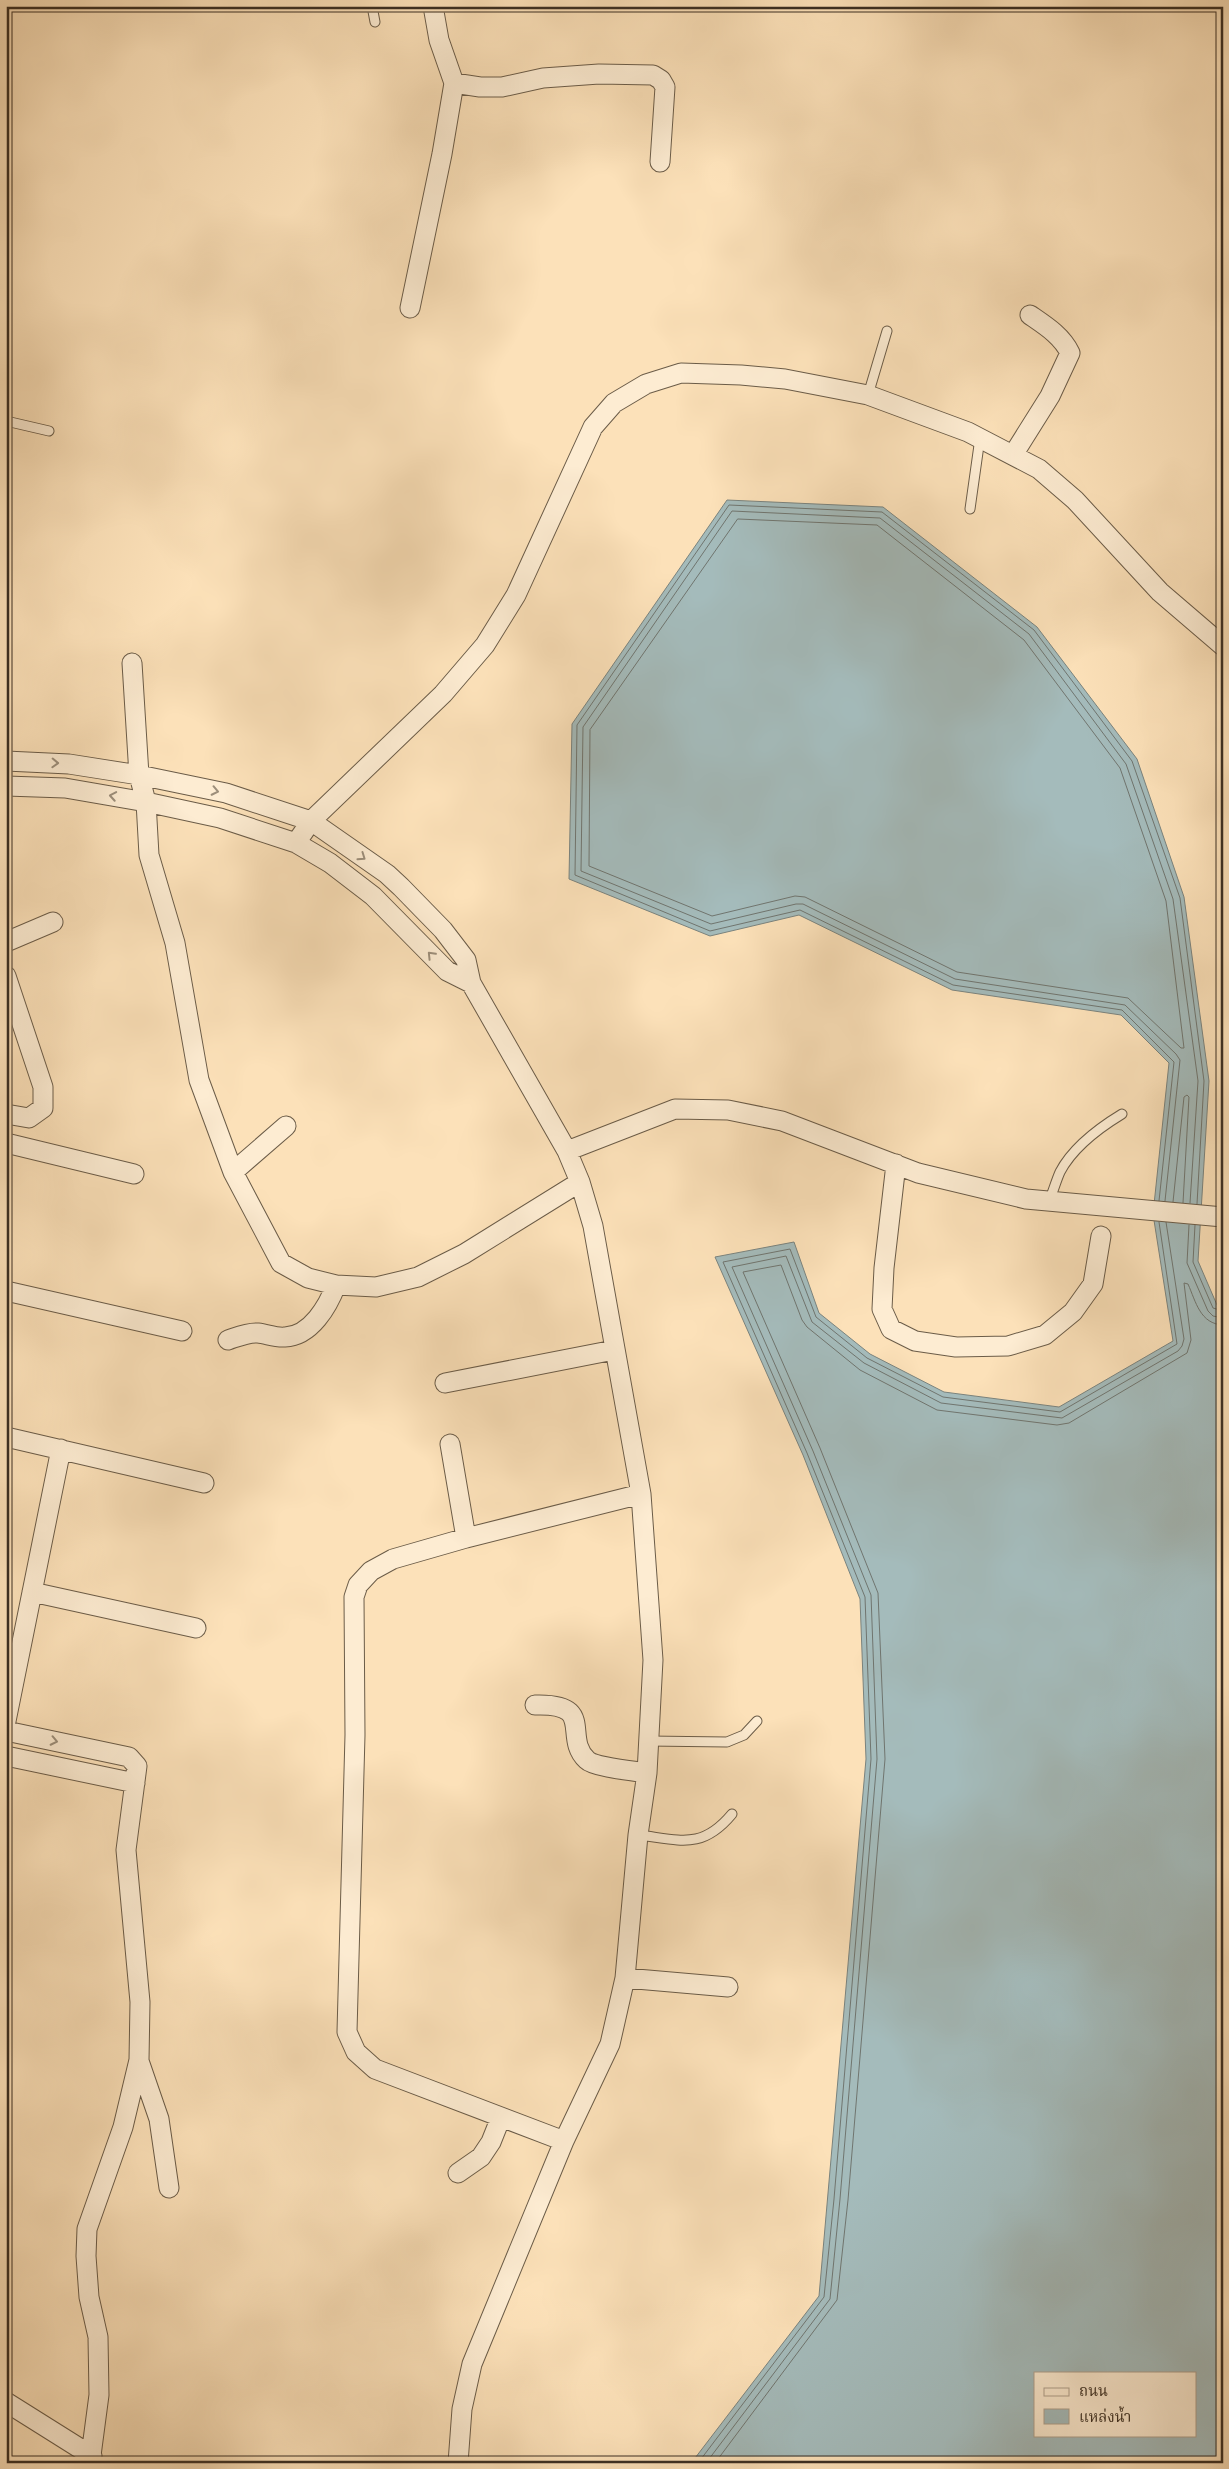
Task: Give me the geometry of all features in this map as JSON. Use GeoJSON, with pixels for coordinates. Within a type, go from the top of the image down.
{"type":"FeatureCollection","features":[{"type":"Feature","properties":{"kind":"street"},"geometry":{"type":"LineString","coordinates":[[410,308],[442,154],[454,83],[439,40],[434,6]]}},
{"type":"Feature","properties":{"kind":"street"},"geometry":{"type":"LineString","coordinates":[[454,83],[480,87],[502,87],[543,78],[599,74],[653,75],[661,80],[664,87],[660,162]]}},
{"type":"Feature","properties":{"kind":"street"},"geometry":{"type":"LineString","coordinates":[[1013,455],[1050,396],[1070,353],[1065,343],[1055,333],[1030,315]]}},
{"type":"Feature","properties":{"kind":"street"},"geometry":{"type":"LineString","coordinates":[[296,843],[311,821],[443,694],[485,645],[516,595],[593,427],[614,403],[646,384],[681,373],[785,379],[868,395],[980,438],[1039,469],[1075,500],[1160,592],[1223,646]]}},
{"type":"Feature","properties":{"kind":"street"},"geometry":{"type":"LineString","coordinates":[[132,663],[138,775],[146,802],[150,855],[175,943],[199,1080],[233,1172],[281,1263],[308,1278],[336,1284],[376,1287],[418,1277],[464,1254],[580,1182]]}},
{"type":"Feature","properties":{"kind":"street"},"geometry":{"type":"LineString","coordinates":[[6,762],[69,764],[138,775],[226,793],[311,821],[387,874],[443,930],[466,960],[471,983],[567,1151],[580,1182],[593,1226],[641,1494],[652,1660],[647,1773],[638,1835],[625,1978],[610,2044],[564,2141],[472,2364],[462,2410],[458,2463]]}},
{"type":"Feature","properties":{"kind":"street"},"geometry":{"type":"LineString","coordinates":[[6,786],[65,788],[146,802],[220,818],[296,843],[330,863],[373,896],[447,971],[471,983]]}},
{"type":"Feature","properties":{"kind":"street"},"geometry":{"type":"LineString","coordinates":[[6,942],[53,922]]}},
{"type":"Feature","properties":{"kind":"street"},"geometry":{"type":"LineString","coordinates":[[6,976],[43,1087],[43,1108],[29,1118],[6,1114]]}},
{"type":"Feature","properties":{"kind":"street"},"geometry":{"type":"LineString","coordinates":[[567,1151],[674,1110],[728,1110],[782,1121],[918,1172],[1017,1197],[1216,1216]]}},
{"type":"Feature","properties":{"kind":"street"},"geometry":{"type":"LineString","coordinates":[[233,1172],[286,1126]]}},
{"type":"Feature","properties":{"kind":"street"},"geometry":{"type":"LineString","coordinates":[[6,1144],[134,1174]]}},
{"type":"Feature","properties":{"kind":"street"},"geometry":{"type":"LineString","coordinates":[[896,1164],[884,1268],[882,1309],[891,1329],[915,1341],[956,1347],[1008,1346],[1045,1335],[1073,1312],[1093,1284],[1101,1236]]}},
{"type":"Feature","properties":{"kind":"street"},"geometry":{"type":"LineString","coordinates":[[228,1340],[257,1333],[285,1337],[298,1334],[316,1320],[330,1302],[336,1284]]}},
{"type":"Feature","properties":{"kind":"street"},"geometry":{"type":"LineString","coordinates":[[6,1291],[182,1331]]}},
{"type":"Feature","properties":{"kind":"street"},"geometry":{"type":"LineString","coordinates":[[445,1383],[614,1350]]}},
{"type":"Feature","properties":{"kind":"street"},"geometry":{"type":"LineString","coordinates":[[6,1436],[204,1483]]}},
{"type":"Feature","properties":{"kind":"street"},"geometry":{"type":"LineString","coordinates":[[450,1444],[466,1538]]}},
{"type":"Feature","properties":{"kind":"street"},"geometry":{"type":"LineString","coordinates":[[6,1721],[61,1449]]}},
{"type":"Feature","properties":{"kind":"street"},"geometry":{"type":"LineString","coordinates":[[564,2141],[375,2069],[356,2052],[347,2032],[355,1734],[354,1597],[358,1585],[371,1571],[393,1559],[466,1538],[641,1494]]}},
{"type":"Feature","properties":{"kind":"street"},"geometry":{"type":"LineString","coordinates":[[32,1592],[196,1628]]}},
{"type":"Feature","properties":{"kind":"street"},"geometry":{"type":"LineString","coordinates":[[535,1704],[552,1704],[571,1713],[577,1728],[579,1752],[588,1762],[647,1773]]}},
{"type":"Feature","properties":{"kind":"street"},"geometry":{"type":"LineString","coordinates":[[6,1731],[129,1757],[136,1774],[126,1850],[140,2002],[139,2060],[123,2127],[87,2229],[86,2256],[89,2297],[98,2337],[99,2395],[91,2459],[6,2402]]}},
{"type":"Feature","properties":{"kind":"street"},"geometry":{"type":"LineString","coordinates":[[6,1756],[136,1774]]}},
{"type":"Feature","properties":{"kind":"street"},"geometry":{"type":"LineString","coordinates":[[625,1978],[728,1987]]}},
{"type":"Feature","properties":{"kind":"street"},"geometry":{"type":"LineString","coordinates":[[139,2060],[159,2120],[169,2188]]}},
{"type":"Feature","properties":{"kind":"street"},"geometry":{"type":"LineString","coordinates":[[458,2173],[482,2157],[491,2142],[501,2117]]}},
{"type":"Feature","properties":{"kind":"lane"},"geometry":{"type":"LineString","coordinates":[[372,6],[375,22]]}},
{"type":"Feature","properties":{"kind":"lane"},"geometry":{"type":"LineString","coordinates":[[868,395],[887,330]]}},
{"type":"Feature","properties":{"kind":"lane"},"geometry":{"type":"LineString","coordinates":[[6,421],[49,431]]}},
{"type":"Feature","properties":{"kind":"lane"},"geometry":{"type":"LineString","coordinates":[[970,509],[980,438]]}},
{"type":"Feature","properties":{"kind":"lane"},"geometry":{"type":"LineString","coordinates":[[1049,1201],[1061,1171],[1076,1151],[1100,1127],[1122,1114]]}},
{"type":"Feature","properties":{"kind":"lane"},"geometry":{"type":"LineString","coordinates":[[648,1741],[727,1742],[744,1735],[757,1721]]}},
{"type":"Feature","properties":{"kind":"lane"},"geometry":{"type":"LineString","coordinates":[[638,1835],[700,1839],[718,1830],[732,1814]]}},
{"type":"Feature","properties":{"kind":"water"},"geometry":{"type":"Polygon","coordinates":[[[727,500],[883,507],[1037,627],[1137,759],[1184,897],[1209,1081],[1198,1261],[1217,1305],[1223,1307],[1223,2463],[692,2462],[819,2296],[866,1759],[860,1599],[803,1455],[715,1257],[794,1242],[819,1313],[870,1354],[944,1392],[1059,1407],[1173,1341],[1153,1214],[1169,1063],[1121,1015],[952,990],[799,915],[710,936],[569,879],[572,724],[727,500]]]}}]}
